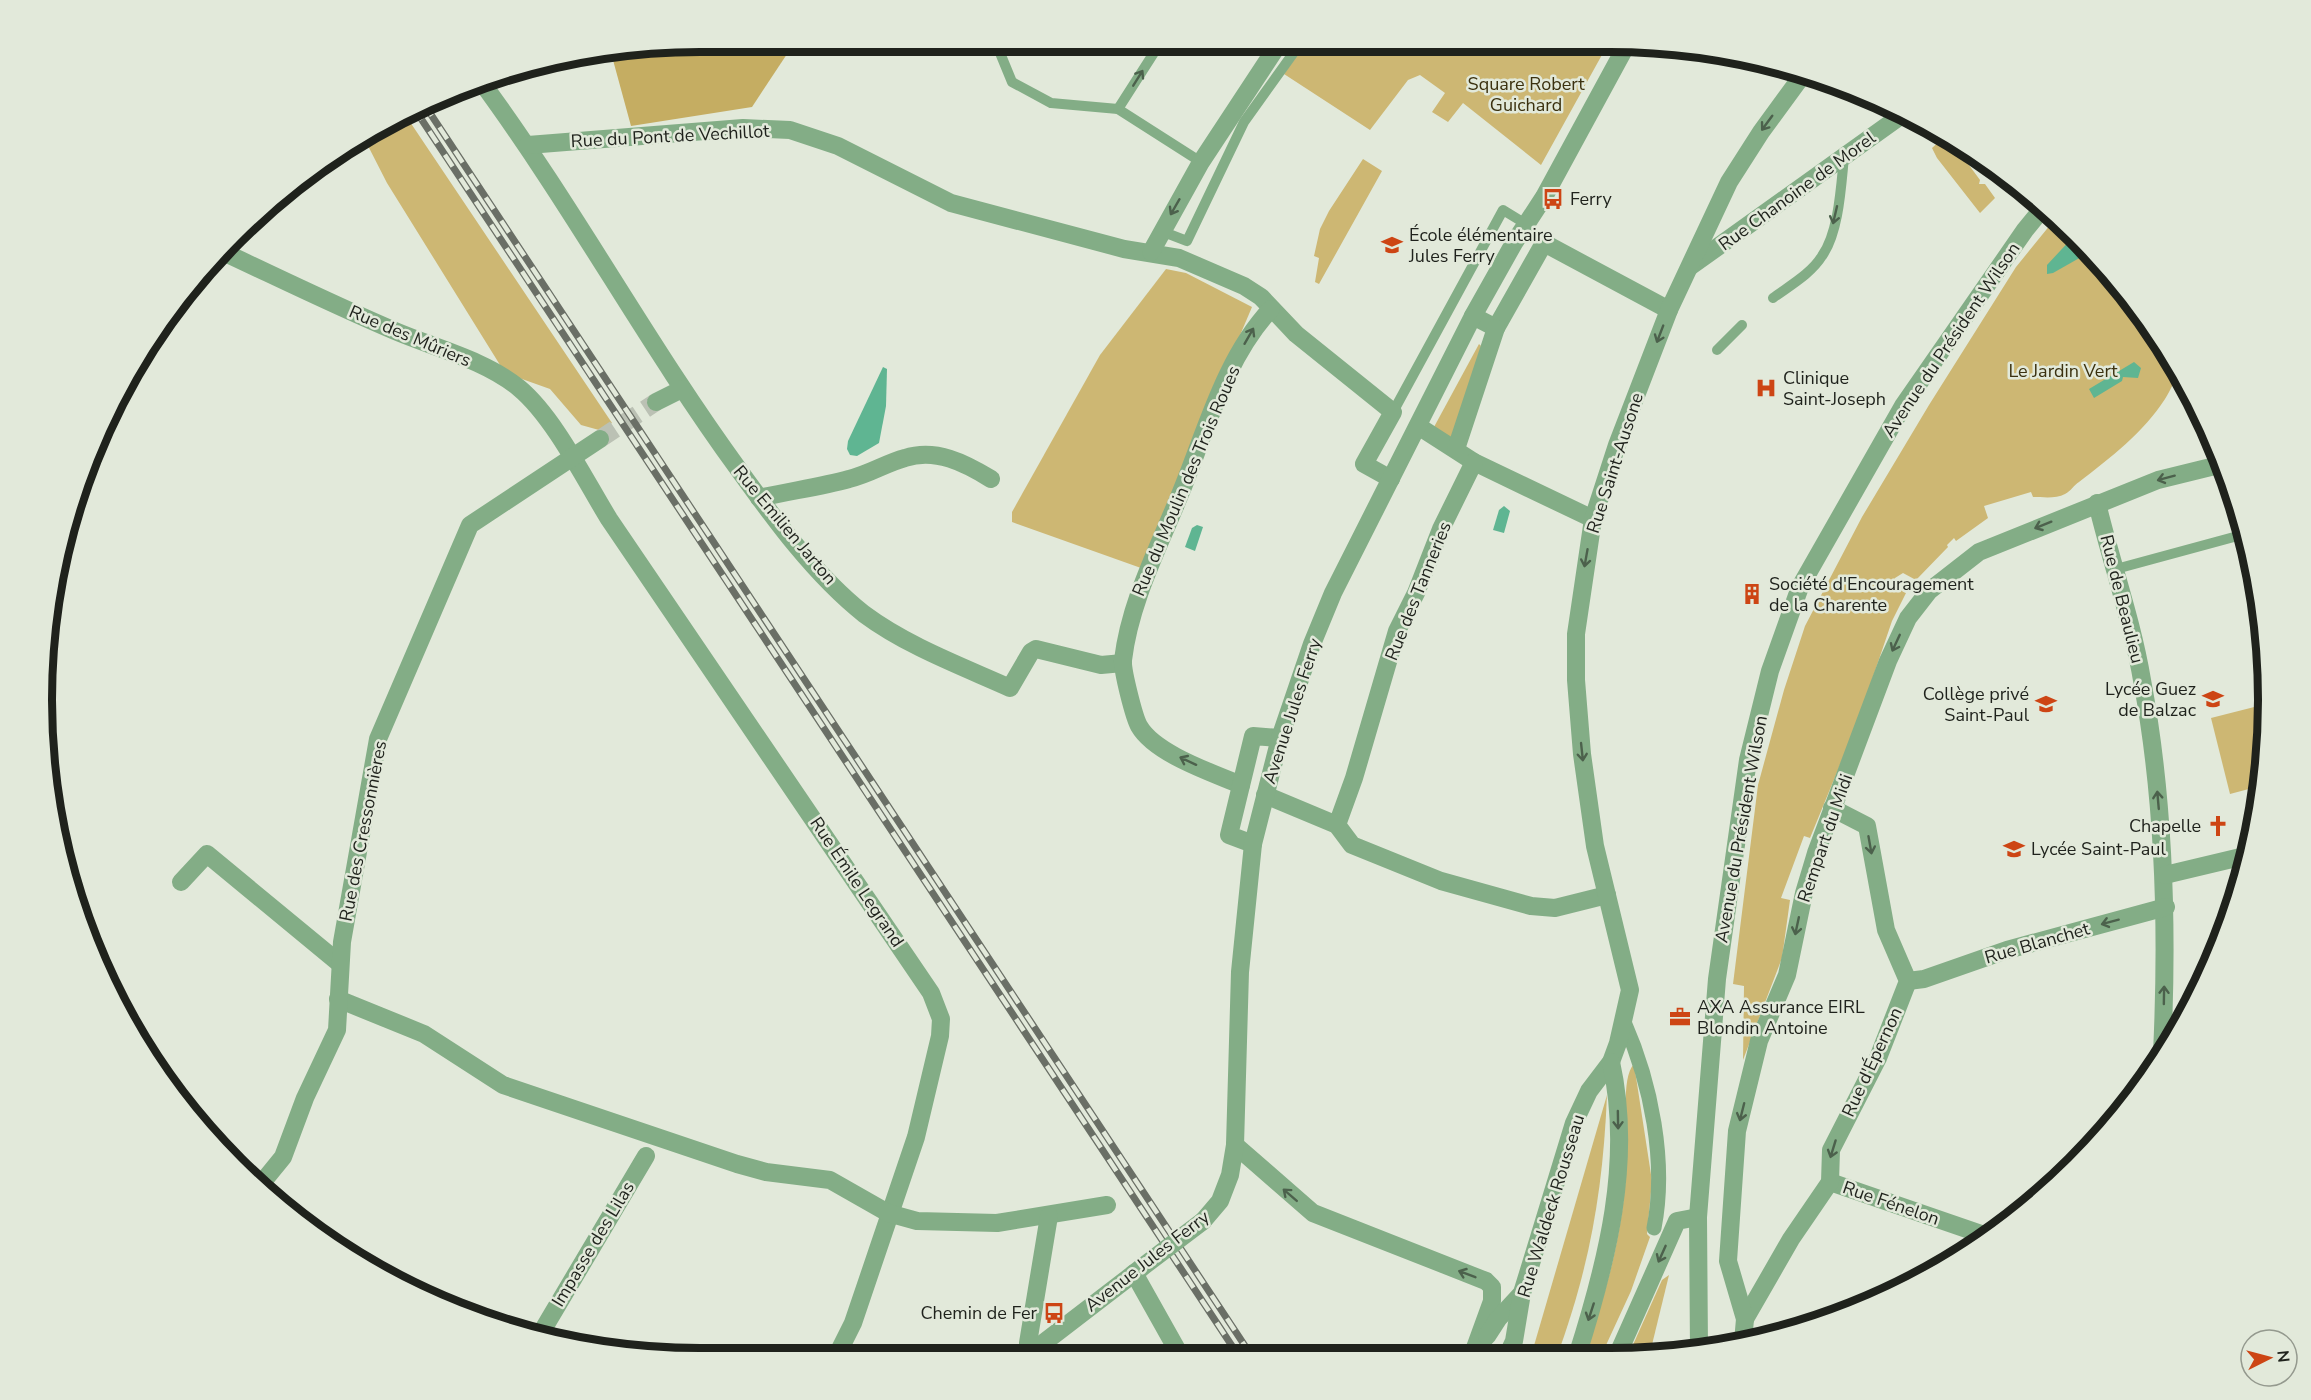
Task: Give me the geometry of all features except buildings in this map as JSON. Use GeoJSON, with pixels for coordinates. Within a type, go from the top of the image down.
{"type":"FeatureCollection","features":[{"type":"Feature","properties":{"kind":"street"},"geometry":{"type":"LineString","coordinates":[[1151,252],[1200,162],[1273,52]]}},
{"type":"Feature","properties":{"kind":"street","name":"Avenue Jules Ferry"},"geometry":{"type":"LineString","coordinates":[[1038,1348],[1203,1221],[1220,1202],[1230,1175],[1235,1144],[1240,972],[1253,844],[1280,738],[1312,644],[1333,593],[1473,316],[1544,197],[1623,53]]}},
{"type":"Feature","properties":{"kind":"street","name":"Rue Saint-Ausone"},"geometry":{"type":"LineString","coordinates":[[1611,1062],[1624,1022],[1630,990],[1596,846],[1585,777],[1576,680],[1576,634],[1593,519],[1617,445],[1669,310],[1741,161],[1799,81]]}},
{"type":"Feature","properties":{"kind":"street","name":"Rue Emilien Jarton"},"geometry":{"type":"LineString","coordinates":[[487,89],[528,145],[682,389],[759,498],[819,571],[865,614],[924,650],[1010,688],[1036,649],[1101,665],[1123,663]]}},
{"type":"Feature","properties":{"kind":"street","name":"Rue Chanoine de Morel"},"geometry":{"type":"LineString","coordinates":[[1691,266],[1897,119]]}},
{"type":"Feature","properties":{"kind":"street","name":"Rue du Pont de Vechillot"},"geometry":{"type":"LineString","coordinates":[[528,145],[743,128],[790,130],[838,146],[951,203],[1124,249],[1151,252],[1190,262],[1244,286],[1296,334],[1393,412]]}},
{"type":"Feature","properties":{"kind":"street","name":"Avenue du Président Wilson"},"geometry":{"type":"LineString","coordinates":[[1699,1341],[1701,1310],[1698,1217],[1717,979],[1748,760],[1770,671],[1800,587],[1903,406],[2018,239],[2039,214]]}},
{"type":"Feature","properties":{"kind":"street"},"geometry":{"type":"LineString","coordinates":[[1456,449],[1496,328],[1544,243],[1669,310]]}},
{"type":"Feature","properties":{"kind":"street","name":"Rue des Mûriers"},"geometry":{"type":"LineString","coordinates":[[230,255],[394,331],[493,372],[519,388],[540,410],[572,456]]}},
{"type":"Feature","properties":{"kind":"street","name":"Rue du Moulin des Trois Roues"},"geometry":{"type":"LineString","coordinates":[[1123,663],[1133,605],[1229,373],[1252,330],[1271,309]]}},
{"type":"Feature","properties":{"kind":"street"},"geometry":{"type":"LineString","coordinates":[[1473,316],[1496,328]]}},
{"type":"Feature","properties":{"kind":"street"},"geometry":{"type":"LineString","coordinates":[[656,402],[682,389]]}},
{"type":"Feature","properties":{"kind":"street"},"geometry":{"type":"LineString","coordinates":[[1391,479],[1365,464],[1393,412]]}},
{"type":"Feature","properties":{"kind":"street"},"geometry":{"type":"LineString","coordinates":[[1418,426],[1474,462],[1593,519]]}},
{"type":"Feature","properties":{"kind":"street","name":"Rue des Cressonnières"},"geometry":{"type":"LineString","coordinates":[[265,1179],[283,1157],[305,1098],[337,1030],[339,963],[378,739],[470,525],[600,439]]}},
{"type":"Feature","properties":{"kind":"street"},"geometry":{"type":"LineString","coordinates":[[759,498],[846,480],[876,471],[905,458],[923,455],[949,457],[991,479]]}},
{"type":"Feature","properties":{"kind":"street","name":"Rue Émile Legrand"},"geometry":{"type":"LineString","coordinates":[[572,456],[609,519],[939,1008],[940,1036],[916,1137],[888,1213],[853,1323],[840,1348]]}},
{"type":"Feature","properties":{"kind":"street","name":"Rue des Tanneries"},"geometry":{"type":"LineString","coordinates":[[1337,825],[1354,778],[1397,631],[1416,593],[1441,529],[1474,462]]}},
{"type":"Feature","properties":{"kind":"street","name":"Rempart du Midi"},"geometry":{"type":"LineString","coordinates":[[1745,1319],[1728,1261],[1737,1131],[1759,1041],[1787,975],[1804,893],[1832,808],[1888,660],[1908,618],[1929,591],[1978,552],[2158,480],[2214,466]]}},
{"type":"Feature","properties":{"kind":"street","name":"Rue de Beaulieu"},"geometry":{"type":"LineString","coordinates":[[2097,503],[2116,569],[2142,679],[2155,760],[2166,907],[2162,1039]]}},
{"type":"Feature","properties":{"kind":"street"},"geometry":{"type":"LineString","coordinates":[[1123,663],[1139,726],[1154,742],[1178,757],[1241,785]]}},
{"type":"Feature","properties":{"kind":"street"},"geometry":{"type":"LineString","coordinates":[[1253,844],[1229,835],[1253,736],[1280,738]]}},
{"type":"Feature","properties":{"kind":"street"},"geometry":{"type":"LineString","coordinates":[[1265,795],[1337,825],[1352,846],[1441,880],[1531,906],[1555,908],[1607,895]]}},
{"type":"Feature","properties":{"kind":"street"},"geometry":{"type":"LineString","coordinates":[[1832,808],[1866,825],[1886,930],[1908,981]]}},
{"type":"Feature","properties":{"kind":"street"},"geometry":{"type":"LineString","coordinates":[[182,882],[207,854],[339,963]]}},
{"type":"Feature","properties":{"kind":"street"},"geometry":{"type":"LineString","coordinates":[[2165,875],[2238,858]]}},
{"type":"Feature","properties":{"kind":"street","name":"Rue Blanchet"},"geometry":{"type":"LineString","coordinates":[[1908,981],[1924,979],[2007,950],[2166,907]]}},
{"type":"Feature","properties":{"kind":"street","name":"Rue d'Épernon"},"geometry":{"type":"LineString","coordinates":[[1830,1182],[1831,1150],[1878,1058],[1908,981]]}},
{"type":"Feature","properties":{"kind":"street"},"geometry":{"type":"LineString","coordinates":[[338,999],[424,1034],[503,1085],[737,1164],[766,1172],[830,1180],[888,1213],[917,1221],[997,1223],[1049,1216],[1107,1204]]}},
{"type":"Feature","properties":{"kind":"street"},"geometry":{"type":"LineString","coordinates":[[1624,1022],[1640,1059],[1656,1150],[1658,1184],[1654,1228]]}},
{"type":"Feature","properties":{"kind":"street"},"geometry":{"type":"LineString","coordinates":[[1580,1348],[1599,1288],[1612,1222],[1618,1164],[1617,1091],[1611,1062]]}},
{"type":"Feature","properties":{"kind":"street","name":"Rue Waldeck Rousseau"},"geometry":{"type":"LineString","coordinates":[[1511,1348],[1522,1293],[1574,1123],[1589,1091],[1611,1062]]}},
{"type":"Feature","properties":{"kind":"street"},"geometry":{"type":"LineString","coordinates":[[1235,1144],[1313,1214],[1486,1281],[1492,1287],[1492,1302],[1477,1348]]}},
{"type":"Feature","properties":{"kind":"street","name":"Impasse des Lilas"},"geometry":{"type":"LineString","coordinates":[[544,1328],[646,1156]]}},
{"type":"Feature","properties":{"kind":"street"},"geometry":{"type":"LineString","coordinates":[[1744,1333],[1745,1319],[1791,1239],[1830,1182]]}},
{"type":"Feature","properties":{"kind":"street","name":"Rue Fénelon"},"geometry":{"type":"LineString","coordinates":[[1830,1182],[1978,1233]]}},
{"type":"Feature","properties":{"kind":"street"},"geometry":{"type":"LineString","coordinates":[[1029,1348],[1049,1216]]}},
{"type":"Feature","properties":{"kind":"street"},"geometry":{"type":"LineString","coordinates":[[1621,1348],[1677,1221],[1698,1217]]}},
{"type":"Feature","properties":{"kind":"street"},"geometry":{"type":"LineString","coordinates":[[1138,1270],[1177,1348]]}},
{"type":"Feature","properties":{"kind":"street"},"geometry":{"type":"LineString","coordinates":[[1479,1348],[1498,1318],[1522,1293]]}},
{"type":"Feature","properties":{"kind":"lane"},"geometry":{"type":"LineString","coordinates":[[1000,52],[1012,82],[1051,103],[1118,109],[1200,162]]}},
{"type":"Feature","properties":{"kind":"lane"},"geometry":{"type":"LineString","coordinates":[[1118,109],[1154,52]]}},
{"type":"Feature","properties":{"kind":"lane"},"geometry":{"type":"LineString","coordinates":[[1161,231],[1187,241],[1244,123],[1294,52]]}},
{"type":"Feature","properties":{"kind":"lane"},"geometry":{"type":"LineString","coordinates":[[1773,298],[1812,269],[1822,257],[1829,243],[1839,199],[1844,157]]}},
{"type":"Feature","properties":{"kind":"lane"},"geometry":{"type":"LineString","coordinates":[[1393,412],[1503,210],[1526,224]]}},
{"type":"Feature","properties":{"kind":"lane"},"geometry":{"type":"LineString","coordinates":[[1717,351],[1742,325]]}},
{"type":"Feature","properties":{"kind":"lane"},"geometry":{"type":"LineString","coordinates":[[2116,569],[2237,537]]}},
{"type":"Feature","properties":{"kind":"green space","name":"Square Robert Guichard"},"geometry":{"type":"Polygon","coordinates":[[[1299,52],[1603,53],[1541,165],[1463,103],[1448,122],[1432,112],[1445,93],[1420,75],[1408,80],[1370,130],[1284,74],[1299,52]]]}},
{"type":"Feature","properties":{"kind":"green space"},"geometry":{"type":"Polygon","coordinates":[[[410,121],[612,423],[599,430],[581,425],[550,389],[505,373],[387,183],[367,145],[410,121]]]}},
{"type":"Feature","properties":{"kind":"green space"},"geometry":{"type":"Polygon","coordinates":[[[1939,142],[1962,157],[1961,160],[1966,161],[1980,180],[1979,184],[1985,184],[1995,198],[1980,213],[1937,158],[1932,148],[1939,142]]]}},
{"type":"Feature","properties":{"kind":"green space"},"geometry":{"type":"Polygon","coordinates":[[[1363,159],[1382,171],[1319,284],[1315,282],[1319,258],[1314,256],[1320,229],[1363,159]]]}},
{"type":"Feature","properties":{"kind":"green space","name":"Le Jardin Vert"},"geometry":{"type":"Polygon","coordinates":[[[2050,225],[2098,273],[2125,306],[2175,381],[2165,399],[2147,423],[2126,444],[2067,493],[2058,497],[2033,497],[2031,492],[1984,506],[1988,518],[1956,541],[1954,538],[1916,580],[1903,573],[1895,578],[1895,587],[1906,593],[1892,621],[1858,721],[1810,838],[1804,836],[1781,898],[1790,900],[1782,958],[1743,1060],[1744,986],[1733,984],[1758,785],[1784,690],[1805,626],[1862,517],[2016,267],[2050,225]]]}},
{"type":"Feature","properties":{"kind":"green space"},"geometry":{"type":"Polygon","coordinates":[[[1166,269],[1186,273],[1252,307],[1141,568],[1012,522],[1012,512],[1100,355],[1166,269]]]}},
{"type":"Feature","properties":{"kind":"green space"},"geometry":{"type":"Polygon","coordinates":[[[1479,344],[1481,346],[1453,439],[1434,427],[1479,344]]]}},
{"type":"Feature","properties":{"kind":"green space"},"geometry":{"type":"Polygon","coordinates":[[[2258,706],[2252,788],[2230,794],[2211,718],[2258,706]]]}},
{"type":"Feature","properties":{"kind":"green space"},"geometry":{"type":"Polygon","coordinates":[[[1634,1064],[1652,1181],[1647,1234],[1650,1237],[1631,1291],[1605,1348],[1586,1348],[1600,1307],[1619,1232],[1626,1180],[1626,1093],[1630,1071],[1634,1064]]]}},
{"type":"Feature","properties":{"kind":"green space"},"geometry":{"type":"Polygon","coordinates":[[[1607,1095],[1598,1196],[1578,1291],[1560,1348],[1533,1348],[1607,1095]]]}},
{"type":"Feature","properties":{"kind":"green space"},"geometry":{"type":"Polygon","coordinates":[[[1669,1275],[1652,1346],[1632,1347],[1662,1280],[1669,1275]]]}},
{"type":"Feature","properties":{"kind":"shaded area"},"geometry":{"type":"Polygon","coordinates":[[[700,52],[788,52],[752,107],[631,126],[613,58],[700,52]]]}},
{"type":"Feature","properties":{"kind":"shaded area"},"geometry":{"type":"Polygon","coordinates":[[[2069,242],[2082,256],[2053,273],[2047,274],[2047,265],[2069,242]]]}},
{"type":"Feature","properties":{"kind":"shaded area"},"geometry":{"type":"Polygon","coordinates":[[[2134,362],[2141,368],[2138,378],[2123,377],[2122,381],[2094,398],[2089,389],[2134,362]]]}},
{"type":"Feature","properties":{"kind":"shaded area"},"geometry":{"type":"Polygon","coordinates":[[[883,367],[887,369],[886,406],[879,443],[857,456],[850,455],[847,449],[848,441],[883,367]]]}},
{"type":"Feature","properties":{"kind":"shaded area"},"geometry":{"type":"Polygon","coordinates":[[[1504,506],[1510,511],[1504,533],[1493,530],[1499,510],[1504,506]]]}},
{"type":"Feature","properties":{"kind":"shaded area"},"geometry":{"type":"Polygon","coordinates":[[[1197,525],[1203,527],[1195,551],[1185,547],[1192,528],[1197,525]]]}},
{"type":"Feature","properties":{"kind":"tunnel"},"geometry":{"type":"LineString","coordinates":[[600,439],[656,402]]}},
{"type":"Feature","properties":{"kind":"railway"},"geometry":{"type":"LineString","coordinates":[[429,112],[1246,1348]]}},
{"type":"Feature","properties":{"kind":"railway"},"geometry":{"type":"LineString","coordinates":[[420,116],[1233,1348]]}},
{"type":"Feature","properties":{"kind":"place","name":"Ferry"},"geometry":{"type":"Point","coordinates":[1553,199]}},
{"type":"Feature","properties":{"kind":"place","name":"École élémentaire Jules Ferry"},"geometry":{"type":"Point","coordinates":[1392,245]}},
{"type":"Feature","properties":{"kind":"place","name":"Clinique Saint-Joseph"},"geometry":{"type":"Point","coordinates":[1766,388]}},
{"type":"Feature","properties":{"kind":"place","name":"Société d'Encouragement de la Charente"},"geometry":{"type":"Point","coordinates":[1752,594]}},
{"type":"Feature","properties":{"kind":"place","name":"Lycée Guez de Balzac"},"geometry":{"type":"Point","coordinates":[2213,699]}},
{"type":"Feature","properties":{"kind":"place","name":"Collège privé Saint-Paul"},"geometry":{"type":"Point","coordinates":[2046,704]}},
{"type":"Feature","properties":{"kind":"place","name":"Chapelle"},"geometry":{"type":"Point","coordinates":[2218,826]}},
{"type":"Feature","properties":{"kind":"place","name":"Lycée Saint-Paul"},"geometry":{"type":"Point","coordinates":[2014,849]}},
{"type":"Feature","properties":{"kind":"place","name":"AXA Assurance EIRL Blondin Antoine"},"geometry":{"type":"Point","coordinates":[1680,1017]}},
{"type":"Feature","properties":{"kind":"place","name":"Chemin de Fer"},"geometry":{"type":"Point","coordinates":[1054,1313]}}]}
